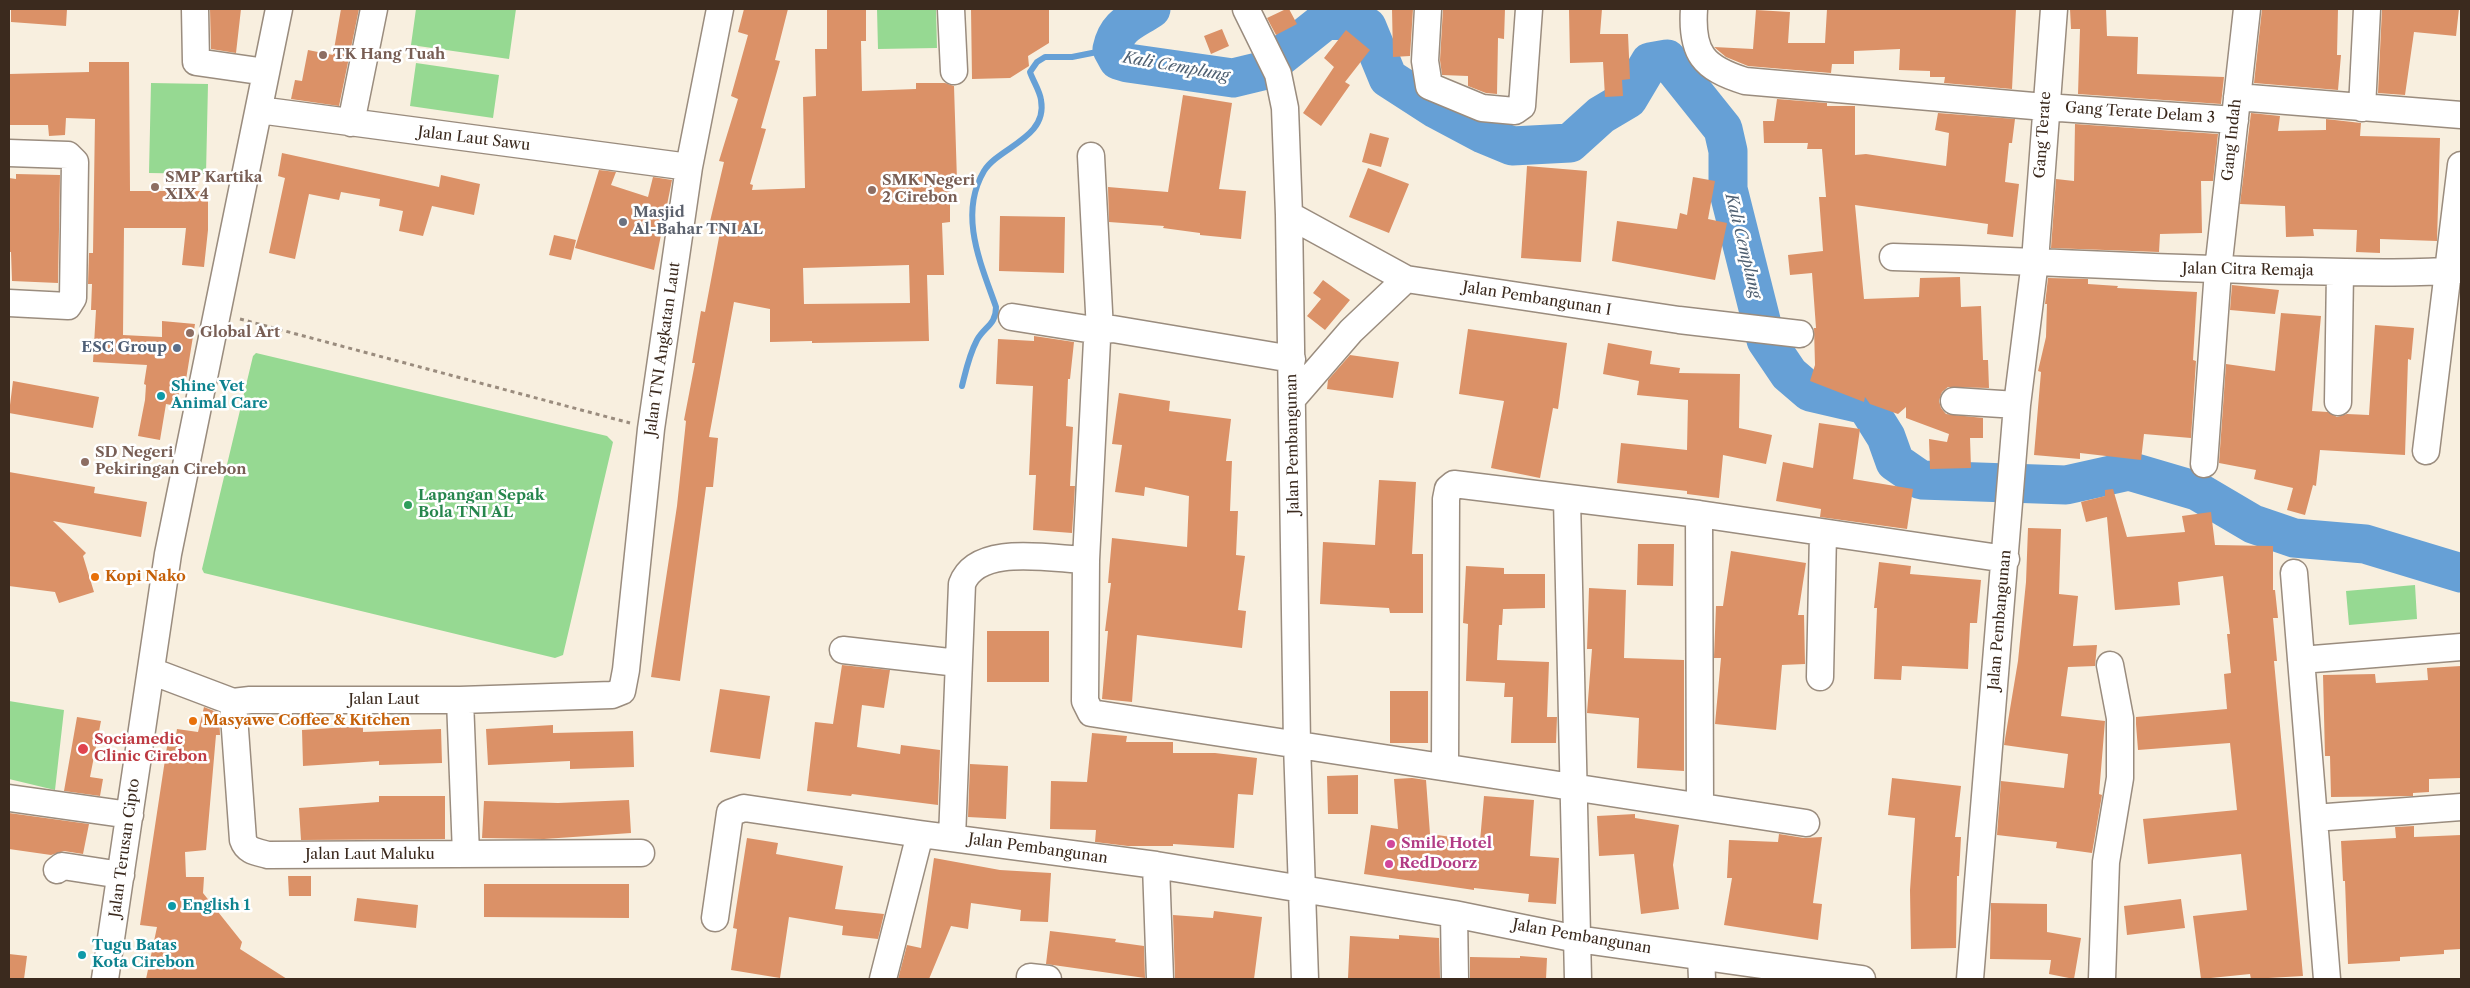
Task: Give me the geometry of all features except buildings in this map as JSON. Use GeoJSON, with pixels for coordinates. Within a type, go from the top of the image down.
{"type":"FeatureCollection","features":[{"type":"Feature","properties":{"kind":"street"},"geometry":{"type":"LineString","coordinates":[[195,9],[196,62],[266,72]]}},
{"type":"Feature","properties":{"kind":"street","name":"Jalan Terusan Cipto"},"geometry":{"type":"LineString","coordinates":[[105,979],[168,554],[279,9]]}},
{"type":"Feature","properties":{"kind":"street"},"geometry":{"type":"LineString","coordinates":[[351,123],[374,9]]}},
{"type":"Feature","properties":{"kind":"street","name":"Jalan TNI Angkatan Laut"},"geometry":{"type":"LineString","coordinates":[[622,690],[626,670],[651,429],[690,167],[720,9]]}},
{"type":"Feature","properties":{"kind":"street"},"geometry":{"type":"LineString","coordinates":[[951,9],[954,71]]}},
{"type":"Feature","properties":{"kind":"street"},"geometry":{"type":"LineString","coordinates":[[1428,9],[1425,61],[1429,86],[1483,108],[1517,111],[1522,106],[1529,9]]}},
{"type":"Feature","properties":{"kind":"street","name":"Gang Terate Delam 3"},"geometry":{"type":"LineString","coordinates":[[1694,9],[1694,40],[1707,63],[1720,74],[1745,81],[2045,107],[2362,108],[2461,115]]}},
{"type":"Feature","properties":{"kind":"street","name":"Gang Terate"},"geometry":{"type":"LineString","coordinates":[[2035,260],[2045,107],[2054,9]]}},
{"type":"Feature","properties":{"kind":"street","name":"Gang Indah"},"geometry":{"type":"LineString","coordinates":[[2204,464],[2218,270],[2247,9]]}},
{"type":"Feature","properties":{"kind":"street"},"geometry":{"type":"LineString","coordinates":[[2362,108],[2367,9]]}},
{"type":"Feature","properties":{"kind":"street","name":"Jalan Pembangunan"},"geometry":{"type":"LineString","coordinates":[[1248,13],[1278,74],[1285,108],[1293,398],[1297,744],[1305,979]]}},
{"type":"Feature","properties":{"kind":"street","name":"Jalan Laut Sawu"},"geometry":{"type":"LineString","coordinates":[[259,110],[690,167]]}},
{"type":"Feature","properties":{"kind":"street"},"geometry":{"type":"LineString","coordinates":[[9,153],[68,155],[75,162],[73,298],[68,306],[9,302]]}},
{"type":"Feature","properties":{"kind":"street"},"geometry":{"type":"LineString","coordinates":[[1092,156],[1100,331],[1097,340],[1086,560],[1085,701],[1091,713],[1098,716],[1445,766],[1806,823]]}},
{"type":"Feature","properties":{"kind":"street"},"geometry":{"type":"LineString","coordinates":[[2426,450],[2455,271],[2461,165]]}},
{"type":"Feature","properties":{"kind":"street","name":"Jalan Pembangunan I"},"geometry":{"type":"LineString","coordinates":[[1289,215],[1406,279],[1679,320],[1800,334]]}},
{"type":"Feature","properties":{"kind":"street","name":"Jalan Citra Remaja"},"geometry":{"type":"LineString","coordinates":[[1893,257],[2035,260],[2218,270],[2455,271]]}},
{"type":"Feature","properties":{"kind":"street","name":"Jalan Pembangunan"},"geometry":{"type":"LineString","coordinates":[[1970,979],[2006,559],[2017,405],[2035,260]]}},
{"type":"Feature","properties":{"kind":"street"},"geometry":{"type":"LineString","coordinates":[[2338,402],[2340,272]]}},
{"type":"Feature","properties":{"kind":"street"},"geometry":{"type":"LineString","coordinates":[[1293,398],[1351,331],[1406,279]]}},
{"type":"Feature","properties":{"kind":"street"},"geometry":{"type":"LineString","coordinates":[[1012,317],[1100,331],[1113,329],[1292,359]]}},
{"type":"Feature","properties":{"kind":"street"},"geometry":{"type":"LineString","coordinates":[[1954,400],[2017,405]]}},
{"type":"Feature","properties":{"kind":"street"},"geometry":{"type":"LineString","coordinates":[[1445,766],[1446,492],[1451,486],[1458,483],[1567,499],[1699,514],[2006,559]]}},
{"type":"Feature","properties":{"kind":"street"},"geometry":{"type":"LineString","coordinates":[[1567,499],[1578,979]]}},
{"type":"Feature","properties":{"kind":"street"},"geometry":{"type":"LineString","coordinates":[[1699,514],[1700,806]]}},
{"type":"Feature","properties":{"kind":"street"},"geometry":{"type":"LineString","coordinates":[[1820,677],[1823,533]]}},
{"type":"Feature","properties":{"kind":"street"},"geometry":{"type":"LineString","coordinates":[[952,838],[962,584],[970,569],[984,561],[1003,556],[1086,560]]}},
{"type":"Feature","properties":{"kind":"street"},"geometry":{"type":"LineString","coordinates":[[2294,573],[2327,979]]}},
{"type":"Feature","properties":{"kind":"street"},"geometry":{"type":"LineString","coordinates":[[2301,660],[2461,646]]}},
{"type":"Feature","properties":{"kind":"street"},"geometry":{"type":"LineString","coordinates":[[843,650],[958,663]]}},
{"type":"Feature","properties":{"kind":"street"},"geometry":{"type":"LineString","coordinates":[[2102,979],[2106,862],[2120,778],[2120,718],[2110,664]]}},
{"type":"Feature","properties":{"kind":"street","name":"Jalan Laut"},"geometry":{"type":"LineString","coordinates":[[151,671],[233,702],[250,700],[460,700],[612,695],[622,690]]}},
{"type":"Feature","properties":{"kind":"street"},"geometry":{"type":"LineString","coordinates":[[460,700],[466,854]]}},
{"type":"Feature","properties":{"kind":"street","name":"Jalan Laut Maluku"},"geometry":{"type":"LineString","coordinates":[[233,702],[243,840],[250,850],[268,855],[641,853]]}},
{"type":"Feature","properties":{"kind":"street"},"geometry":{"type":"LineString","coordinates":[[9,798],[130,815]]}},
{"type":"Feature","properties":{"kind":"street"},"geometry":{"type":"LineString","coordinates":[[2314,818],[2461,807]]}},
{"type":"Feature","properties":{"kind":"street","name":"Jalan Pembangunan"},"geometry":{"type":"LineString","coordinates":[[715,918],[730,813],[744,808],[920,834],[1156,865],[1302,888],[1454,914],[1577,939],[1702,968],[1862,979]]}},
{"type":"Feature","properties":{"kind":"street"},"geometry":{"type":"LineString","coordinates":[[883,979],[920,834]]}},
{"type":"Feature","properties":{"kind":"street"},"geometry":{"type":"LineString","coordinates":[[1156,865],[1160,979]]}},
{"type":"Feature","properties":{"kind":"street"},"geometry":{"type":"LineString","coordinates":[[57,870],[62,866],[121,874]]}},
{"type":"Feature","properties":{"kind":"street"},"geometry":{"type":"LineString","coordinates":[[1454,914],[1455,979]]}},
{"type":"Feature","properties":{"kind":"path"},"geometry":{"type":"LineString","coordinates":[[218,312],[651,429]]}},
{"type":"Feature","properties":{"kind":"green space"},"geometry":{"type":"Polygon","coordinates":[[[416,9],[516,9],[509,59],[411,45],[416,9]]]}},
{"type":"Feature","properties":{"kind":"green space"},"geometry":{"type":"Polygon","coordinates":[[[877,9],[936,9],[937,48],[878,49],[877,9]]]}},
{"type":"Feature","properties":{"kind":"green space"},"geometry":{"type":"Polygon","coordinates":[[[416,63],[499,75],[493,118],[410,106],[416,63]]]}},
{"type":"Feature","properties":{"kind":"green space"},"geometry":{"type":"Polygon","coordinates":[[[151,83],[208,84],[206,174],[149,173],[151,83]]]}},
{"type":"Feature","properties":{"kind":"green space","name":"Lapangan Sepak Bola TNI AL"},"geometry":{"type":"Polygon","coordinates":[[[256,353],[607,436],[613,442],[563,655],[555,658],[204,573],[202,569],[253,356],[256,353]]]}},
{"type":"Feature","properties":{"kind":"green space"},"geometry":{"type":"Polygon","coordinates":[[[2415,585],[2417,619],[2349,625],[2346,591],[2415,585]]]}},
{"type":"Feature","properties":{"kind":"green space"},"geometry":{"type":"Polygon","coordinates":[[[9,701],[64,710],[55,790],[9,779],[9,701]]]}},
{"type":"Feature","properties":{"kind":"waterway","name":"Kali Cemplung"},"geometry":{"type":"LineString","coordinates":[[1151,9],[1131,21],[1117,34],[1112,49],[1118,60],[1233,78],[1262,71],[1326,20],[1351,21],[1367,27],[1388,78],[1436,109],[1483,134],[1512,146],[1570,143],[1601,115],[1628,99],[1650,62],[1667,59],[1723,129],[1728,151],[1728,189],[1766,340],[1789,374],[1810,392],[1866,405],[1886,437],[1895,462],[1921,480],[2066,485],[2129,471],[2197,491],[2253,524],[2294,538],[2365,544],[2461,573]]}},
{"type":"Feature","properties":{"kind":"waterway"},"geometry":{"type":"LineString","coordinates":[[962,386],[974,346],[980,335],[992,322],[996,313],[996,307],[979,257],[972,222],[976,188],[984,171],[991,163],[1021,141],[1037,124],[1041,113],[1041,100],[1030,72],[1037,62],[1045,57],[1072,57],[1112,49]]}},
{"type":"Feature","properties":{"kind":"place","name":"TK Hang Tuah"},"geometry":{"type":"Point","coordinates":[323,55]}},
{"type":"Feature","properties":{"kind":"place","name":"SMP Kartika XIX 4"},"geometry":{"type":"Point","coordinates":[155,187]}},
{"type":"Feature","properties":{"kind":"place","name":"SMK Negeri 2 Cirebon"},"geometry":{"type":"Point","coordinates":[872,190]}},
{"type":"Feature","properties":{"kind":"place","name":"Masjid Al-Bahar TNI AL"},"geometry":{"type":"Point","coordinates":[623,222]}},
{"type":"Feature","properties":{"kind":"place","name":"Global Art"},"geometry":{"type":"Point","coordinates":[190,333]}},
{"type":"Feature","properties":{"kind":"place","name":"ESC Group"},"geometry":{"type":"Point","coordinates":[177,348]}},
{"type":"Feature","properties":{"kind":"place","name":"Shine Vet Animal Care"},"geometry":{"type":"Point","coordinates":[161,396]}},
{"type":"Feature","properties":{"kind":"place","name":"SD Negeri Pekiringan Cirebon"},"geometry":{"type":"Point","coordinates":[85,462]}},
{"type":"Feature","properties":{"kind":"place","name":"Lapangan Sepak Bola TNI AL"},"geometry":{"type":"Point","coordinates":[408,505]}},
{"type":"Feature","properties":{"kind":"place","name":"Kopi Nako"},"geometry":{"type":"Point","coordinates":[95,577]}},
{"type":"Feature","properties":{"kind":"place","name":"Masyawe Coffee & Kitchen"},"geometry":{"type":"Point","coordinates":[193,721]}},
{"type":"Feature","properties":{"kind":"place","name":"Sociamedic Clinic Cirebon"},"geometry":{"type":"Point","coordinates":[83,749]}},
{"type":"Feature","properties":{"kind":"place","name":"Smile Hotel"},"geometry":{"type":"Point","coordinates":[1391,844]}},
{"type":"Feature","properties":{"kind":"place","name":"RedDoorz"},"geometry":{"type":"Point","coordinates":[1389,864]}},
{"type":"Feature","properties":{"kind":"place","name":"English 1"},"geometry":{"type":"Point","coordinates":[172,906]}},
{"type":"Feature","properties":{"kind":"place","name":"Tugu Batas Kota Cirebon"},"geometry":{"type":"Point","coordinates":[82,955]}}]}
